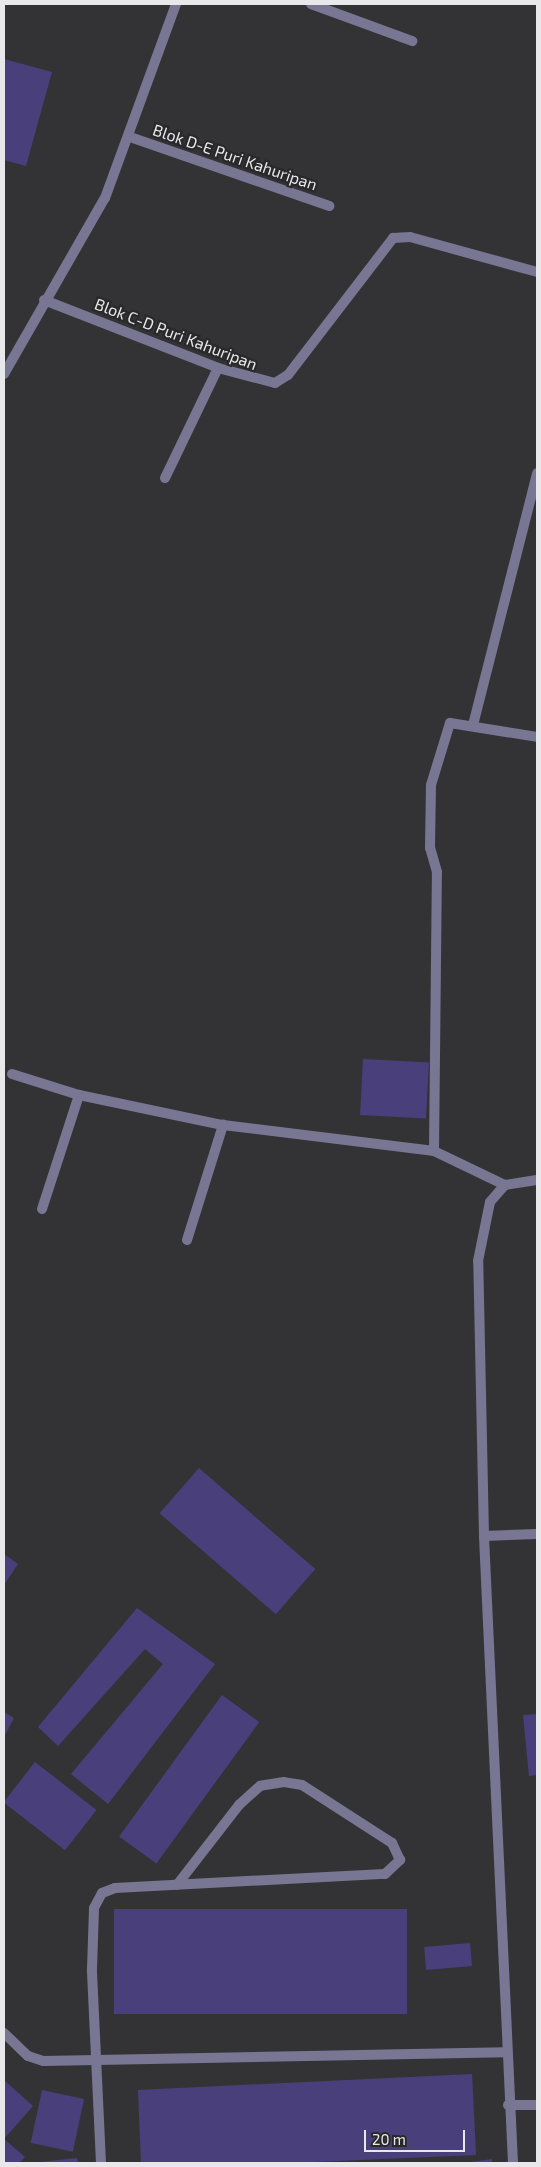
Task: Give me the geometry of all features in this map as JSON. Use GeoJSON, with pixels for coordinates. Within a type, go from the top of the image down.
{"type":"FeatureCollection","features":[{"type":"Feature","properties":{"kind":"street"},"geometry":{"type":"LineString","coordinates":[[4,374],[44,300],[101,206],[130,137],[176,4]]}},
{"type":"Feature","properties":{"kind":"street"},"geometry":{"type":"LineString","coordinates":[[311,4],[412,41]]}},
{"type":"Feature","properties":{"kind":"street","name":"Blok D-E Puri Kahuripan"},"geometry":{"type":"LineString","coordinates":[[130,137],[329,206]]}},
{"type":"Feature","properties":{"kind":"street","name":"Blok C-D Puri Kahuripan"},"geometry":{"type":"LineString","coordinates":[[44,300],[218,368],[259,382],[275,383],[288,375],[378,252],[392,238],[410,237],[537,272]]}},
{"type":"Feature","properties":{"kind":"street"},"geometry":{"type":"LineString","coordinates":[[165,478],[218,368]]}},
{"type":"Feature","properties":{"kind":"street"},"geometry":{"type":"LineString","coordinates":[[473,725],[537,473]]}},
{"type":"Feature","properties":{"kind":"street"},"geometry":{"type":"LineString","coordinates":[[434,1150],[437,872],[430,848],[431,785],[447,726],[473,725],[537,737]]}},
{"type":"Feature","properties":{"kind":"street"},"geometry":{"type":"LineString","coordinates":[[12,1074],[79,1095],[223,1125],[434,1150],[505,1185],[537,1180]]}},
{"type":"Feature","properties":{"kind":"street"},"geometry":{"type":"LineString","coordinates":[[42,1209],[79,1095]]}},
{"type":"Feature","properties":{"kind":"street"},"geometry":{"type":"LineString","coordinates":[[187,1240],[223,1125]]}},
{"type":"Feature","properties":{"kind":"street"},"geometry":{"type":"LineString","coordinates":[[505,1185],[490,1202],[478,1261],[484,1536],[505,2052],[513,2163]]}},
{"type":"Feature","properties":{"kind":"street"},"geometry":{"type":"LineString","coordinates":[[484,1536],[537,1534]]}},
{"type":"Feature","properties":{"kind":"street"},"geometry":{"type":"LineString","coordinates":[[101,2163],[98,2063],[92,1969],[96,1900],[115,1888],[177,1885],[385,1874],[400,1860],[392,1843],[302,1785],[284,1782],[260,1786],[239,1805],[177,1885]]}},
{"type":"Feature","properties":{"kind":"street"},"geometry":{"type":"LineString","coordinates":[[4,2033],[28,2056],[43,2061],[98,2063],[505,2052]]}},
{"type":"Feature","properties":{"kind":"street"},"geometry":{"type":"LineString","coordinates":[[508,2105],[537,2105]]}},
{"type":"Feature","properties":{"kind":"building"},"geometry":{"type":"Polygon","coordinates":[[[4,59],[52,72],[26,166],[4,160],[4,59]]]}},
{"type":"Feature","properties":{"kind":"building"},"geometry":{"type":"Polygon","coordinates":[[[363,1059],[429,1062],[426,1118],[360,1115],[363,1059]]]}},
{"type":"Feature","properties":{"kind":"building"},"geometry":{"type":"Polygon","coordinates":[[[199,1468],[315,1569],[276,1614],[160,1513],[199,1468]]]}},
{"type":"Feature","properties":{"kind":"building"},"geometry":{"type":"Polygon","coordinates":[[[4,1554],[18,1564],[4,1585],[4,1554]]]}},
{"type":"Feature","properties":{"kind":"building"},"geometry":{"type":"Polygon","coordinates":[[[137,1608],[215,1664],[108,1804],[71,1774],[163,1664],[145,1649],[58,1746],[38,1727],[137,1608]]]}},
{"type":"Feature","properties":{"kind":"building"},"geometry":{"type":"Polygon","coordinates":[[[222,1695],[259,1722],[156,1864],[119,1837],[222,1695]]]}},
{"type":"Feature","properties":{"kind":"building"},"geometry":{"type":"Polygon","coordinates":[[[4,1712],[14,1718],[4,1737],[4,1712]]]}},
{"type":"Feature","properties":{"kind":"building"},"geometry":{"type":"Polygon","coordinates":[[[537,1714],[537,1775],[529,1776],[523,1715],[537,1714]]]}},
{"type":"Feature","properties":{"kind":"building"},"geometry":{"type":"Polygon","coordinates":[[[35,1762],[96,1810],[65,1850],[4,1803],[35,1762]]]}},
{"type":"Feature","properties":{"kind":"building"},"geometry":{"type":"Polygon","coordinates":[[[114,1909],[407,1909],[407,2014],[114,2014],[114,1909]]]}},
{"type":"Feature","properties":{"kind":"building"},"geometry":{"type":"Polygon","coordinates":[[[470,1943],[472,1966],[426,1970],[424,1947],[470,1943]]]}},
{"type":"Feature","properties":{"kind":"building"},"geometry":{"type":"Polygon","coordinates":[[[472,2074],[476,2155],[291,2163],[141,2163],[138,2090],[472,2074]]]}},
{"type":"Feature","properties":{"kind":"building"},"geometry":{"type":"Polygon","coordinates":[[[4,2080],[33,2106],[4,2139],[4,2080]]]}},
{"type":"Feature","properties":{"kind":"building"},"geometry":{"type":"Polygon","coordinates":[[[42,2090],[84,2099],[73,2152],[31,2143],[42,2090]]]}},
{"type":"Feature","properties":{"kind":"building"},"geometry":{"type":"Polygon","coordinates":[[[4,2139],[25,2157],[19,2163],[4,2163],[4,2139]]]}},
{"type":"Feature","properties":{"kind":"building"},"geometry":{"type":"Polygon","coordinates":[[[77,2158],[78,2163],[40,2163],[40,2162],[77,2158]]]}},
{"type":"Feature","properties":{"kind":"building"},"geometry":{"type":"Polygon","coordinates":[[[492,2159],[492,2163],[471,2163],[471,2162],[492,2159]]]}}]}
